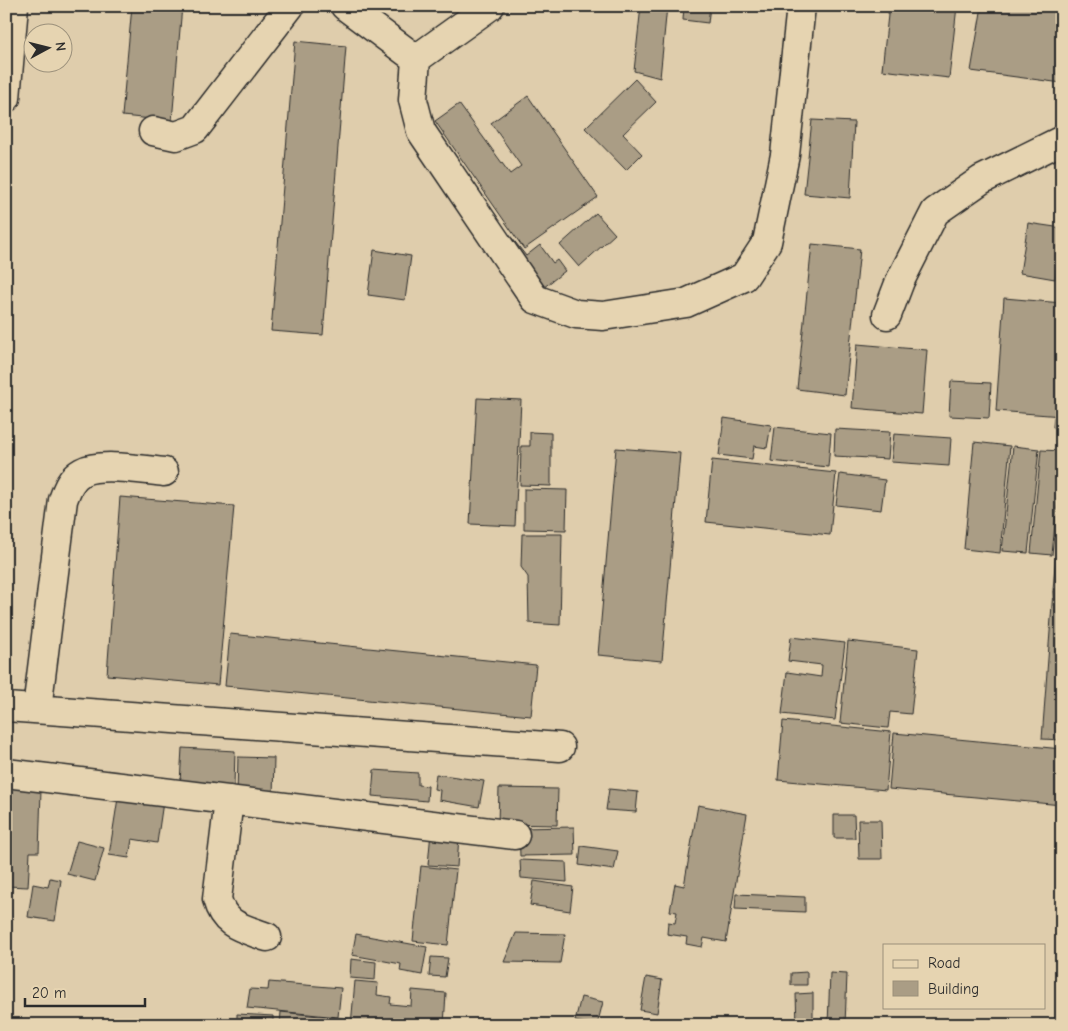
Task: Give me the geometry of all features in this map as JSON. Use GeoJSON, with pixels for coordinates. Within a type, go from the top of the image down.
{"type":"FeatureCollection","features":[{"type":"Feature","properties":{"kind":"street"},"geometry":{"type":"LineString","coordinates":[[6,98],[14,6]]}},
{"type":"Feature","properties":{"kind":"street"},"geometry":{"type":"LineString","coordinates":[[153,131],[176,136],[195,128],[290,6]]}},
{"type":"Feature","properties":{"kind":"street"},"geometry":{"type":"LineString","coordinates":[[345,6],[416,59]]}},
{"type":"Feature","properties":{"kind":"street"},"geometry":{"type":"LineString","coordinates":[[416,59],[490,6]]}},
{"type":"Feature","properties":{"kind":"street"},"geometry":{"type":"LineString","coordinates":[[416,59],[413,100],[421,131],[535,299],[576,314],[603,316],[645,311],[686,303],[744,277],[766,242],[785,155],[801,6]]}},
{"type":"Feature","properties":{"kind":"street"},"geometry":{"type":"LineString","coordinates":[[888,315],[900,281],[934,212],[982,180],[1062,140]]}},
{"type":"Feature","properties":{"kind":"street"},"geometry":{"type":"LineString","coordinates":[[37,709],[63,500],[68,484],[82,472],[98,467],[164,472]]}},
{"type":"Feature","properties":{"kind":"street"},"geometry":{"type":"LineString","coordinates":[[6,707],[560,747]]}},
{"type":"Feature","properties":{"kind":"street"},"geometry":{"type":"LineString","coordinates":[[6,773],[515,835]]}},
{"type":"Feature","properties":{"kind":"street"},"geometry":{"type":"LineString","coordinates":[[229,800],[217,899],[221,913],[234,925],[267,937]]}},
{"type":"Feature","properties":{"kind":"building"},"geometry":{"type":"Polygon","coordinates":[[[132,6],[182,6],[172,121],[122,116],[132,6]]]}},
{"type":"Feature","properties":{"kind":"building"},"geometry":{"type":"Polygon","coordinates":[[[641,6],[667,6],[660,78],[634,71],[641,6]]]}},
{"type":"Feature","properties":{"kind":"building"},"geometry":{"type":"Polygon","coordinates":[[[684,6],[710,6],[708,23],[683,20],[684,6]]]}},
{"type":"Feature","properties":{"kind":"building"},"geometry":{"type":"Polygon","coordinates":[[[889,6],[957,6],[949,78],[882,70],[889,6]]]}},
{"type":"Feature","properties":{"kind":"building"},"geometry":{"type":"Polygon","coordinates":[[[982,6],[1062,6],[1062,83],[971,71],[982,6]]]}},
{"type":"Feature","properties":{"kind":"building"},"geometry":{"type":"Polygon","coordinates":[[[295,41],[346,46],[323,335],[271,331],[295,41]]]}},
{"type":"Feature","properties":{"kind":"building"},"geometry":{"type":"Polygon","coordinates":[[[635,79],[656,102],[623,134],[642,154],[626,170],[585,128],[635,79]]]}},
{"type":"Feature","properties":{"kind":"building"},"geometry":{"type":"Polygon","coordinates":[[[528,96],[598,197],[524,249],[435,121],[459,104],[510,174],[521,166],[491,123],[528,96]]]}},
{"type":"Feature","properties":{"kind":"building"},"geometry":{"type":"Polygon","coordinates":[[[812,120],[854,122],[850,198],[804,194],[812,120]]]}},
{"type":"Feature","properties":{"kind":"building"},"geometry":{"type":"Polygon","coordinates":[[[596,213],[615,234],[579,267],[560,245],[596,213]]]}},
{"type":"Feature","properties":{"kind":"building"},"geometry":{"type":"Polygon","coordinates":[[[1028,223],[1062,228],[1055,279],[1020,273],[1028,223]]]}},
{"type":"Feature","properties":{"kind":"building"},"geometry":{"type":"Polygon","coordinates":[[[512,238],[526,256],[540,245],[553,263],[557,260],[565,271],[539,291],[504,245],[512,238]]]}},
{"type":"Feature","properties":{"kind":"building"},"geometry":{"type":"Polygon","coordinates":[[[812,244],[860,249],[845,395],[797,389],[812,244]]]}},
{"type":"Feature","properties":{"kind":"building"},"geometry":{"type":"Polygon","coordinates":[[[374,250],[411,256],[405,300],[368,295],[374,250]]]}},
{"type":"Feature","properties":{"kind":"building"},"geometry":{"type":"Polygon","coordinates":[[[1004,298],[1062,303],[1062,416],[996,411],[1004,298]]]}},
{"type":"Feature","properties":{"kind":"building"},"geometry":{"type":"Polygon","coordinates":[[[857,344],[927,350],[922,414],[852,408],[857,344]]]}},
{"type":"Feature","properties":{"kind":"building"},"geometry":{"type":"Polygon","coordinates":[[[951,381],[991,383],[989,418],[949,416],[951,381]]]}},
{"type":"Feature","properties":{"kind":"building"},"geometry":{"type":"Polygon","coordinates":[[[477,398],[521,400],[515,526],[470,524],[477,398]]]}},
{"type":"Feature","properties":{"kind":"building"},"geometry":{"type":"Polygon","coordinates":[[[1054,417],[1062,418],[1062,428],[1053,427],[1054,417]]]}},
{"type":"Feature","properties":{"kind":"building"},"geometry":{"type":"Polygon","coordinates":[[[724,418],[771,425],[767,448],[754,446],[752,459],[719,455],[724,418]]]}},
{"type":"Feature","properties":{"kind":"building"},"geometry":{"type":"Polygon","coordinates":[[[775,427],[831,433],[828,467],[771,461],[775,427]]]}},
{"type":"Feature","properties":{"kind":"building"},"geometry":{"type":"Polygon","coordinates":[[[835,429],[890,432],[888,459],[834,456],[835,429]]]}},
{"type":"Feature","properties":{"kind":"building"},"geometry":{"type":"Polygon","coordinates":[[[530,432],[551,433],[551,486],[520,485],[521,446],[530,446],[530,432]]]}},
{"type":"Feature","properties":{"kind":"building"},"geometry":{"type":"Polygon","coordinates":[[[894,434],[951,438],[949,466],[891,462],[894,434]]]}},
{"type":"Feature","properties":{"kind":"building"},"geometry":{"type":"Polygon","coordinates":[[[974,442],[1010,446],[1000,553],[964,549],[974,442]]]}},
{"type":"Feature","properties":{"kind":"building"},"geometry":{"type":"Polygon","coordinates":[[[1013,446],[1039,449],[1028,553],[1002,551],[1013,446]]]}},
{"type":"Feature","properties":{"kind":"building"},"geometry":{"type":"Polygon","coordinates":[[[616,448],[680,453],[662,661],[598,655],[616,448]]]}},
{"type":"Feature","properties":{"kind":"building"},"geometry":{"type":"Polygon","coordinates":[[[1041,450],[1062,451],[1052,555],[1031,553],[1041,450]]]}},
{"type":"Feature","properties":{"kind":"building"},"geometry":{"type":"Polygon","coordinates":[[[712,460],[836,473],[830,535],[706,522],[712,460]]]}},
{"type":"Feature","properties":{"kind":"building"},"geometry":{"type":"Polygon","coordinates":[[[840,474],[885,480],[881,510],[836,505],[840,474]]]}},
{"type":"Feature","properties":{"kind":"building"},"geometry":{"type":"Polygon","coordinates":[[[1062,484],[1062,740],[1042,739],[1062,484]]]}},
{"type":"Feature","properties":{"kind":"building"},"geometry":{"type":"Polygon","coordinates":[[[524,489],[567,490],[566,530],[524,529],[524,489]]]}},
{"type":"Feature","properties":{"kind":"building"},"geometry":{"type":"Polygon","coordinates":[[[120,497],[234,506],[218,685],[107,675],[120,497]]]}},
{"type":"Feature","properties":{"kind":"building"},"geometry":{"type":"Polygon","coordinates":[[[522,534],[562,534],[560,625],[529,623],[528,577],[521,567],[522,534]]]}},
{"type":"Feature","properties":{"kind":"building"},"geometry":{"type":"Polygon","coordinates":[[[230,634],[536,665],[531,716],[225,686],[230,634]]]}},
{"type":"Feature","properties":{"kind":"building"},"geometry":{"type":"Polygon","coordinates":[[[791,637],[845,643],[835,720],[782,714],[787,672],[821,677],[822,665],[788,661],[791,637]]]}},
{"type":"Feature","properties":{"kind":"building"},"geometry":{"type":"Polygon","coordinates":[[[848,641],[918,649],[911,714],[890,712],[888,728],[840,723],[848,641]]]}},
{"type":"Feature","properties":{"kind":"building"},"geometry":{"type":"Polygon","coordinates":[[[783,721],[891,732],[886,790],[778,780],[783,721]]]}},
{"type":"Feature","properties":{"kind":"building"},"geometry":{"type":"Polygon","coordinates":[[[894,733],[1062,749],[1062,805],[889,789],[894,733]]]}},
{"type":"Feature","properties":{"kind":"building"},"geometry":{"type":"Polygon","coordinates":[[[182,748],[235,751],[234,786],[180,783],[182,748]]]}},
{"type":"Feature","properties":{"kind":"building"},"geometry":{"type":"Polygon","coordinates":[[[238,757],[274,758],[273,796],[237,794],[238,757]]]}},
{"type":"Feature","properties":{"kind":"building"},"geometry":{"type":"Polygon","coordinates":[[[374,770],[418,773],[418,785],[428,786],[427,801],[372,796],[374,770]]]}},
{"type":"Feature","properties":{"kind":"building"},"geometry":{"type":"Polygon","coordinates":[[[436,774],[484,781],[479,807],[439,800],[440,790],[434,789],[436,774]]]}},
{"type":"Feature","properties":{"kind":"building"},"geometry":{"type":"Polygon","coordinates":[[[6,788],[41,790],[39,852],[30,852],[28,887],[6,886],[6,788]]]}},
{"type":"Feature","properties":{"kind":"building"},"geometry":{"type":"Polygon","coordinates":[[[499,788],[558,789],[557,825],[498,824],[499,788]]]}},
{"type":"Feature","properties":{"kind":"building"},"geometry":{"type":"Polygon","coordinates":[[[609,789],[638,792],[636,812],[606,810],[609,789]]]}},
{"type":"Feature","properties":{"kind":"building"},"geometry":{"type":"Polygon","coordinates":[[[118,798],[163,802],[157,843],[132,839],[129,858],[109,855],[118,798]]]}},
{"type":"Feature","properties":{"kind":"building"},"geometry":{"type":"Polygon","coordinates":[[[698,805],[747,814],[726,942],[704,938],[702,947],[686,944],[687,937],[667,934],[668,922],[675,923],[677,912],[670,911],[675,884],[684,886],[698,805]]]}},
{"type":"Feature","properties":{"kind":"building"},"geometry":{"type":"Polygon","coordinates":[[[834,815],[854,815],[855,838],[834,838],[834,815]]]}},
{"type":"Feature","properties":{"kind":"building"},"geometry":{"type":"Polygon","coordinates":[[[858,820],[881,820],[882,859],[859,859],[858,820]]]}},
{"type":"Feature","properties":{"kind":"building"},"geometry":{"type":"Polygon","coordinates":[[[574,827],[575,855],[520,856],[519,828],[574,827]]]}},
{"type":"Feature","properties":{"kind":"building"},"geometry":{"type":"Polygon","coordinates":[[[431,832],[459,835],[457,867],[428,865],[431,832]]]}},
{"type":"Feature","properties":{"kind":"building"},"geometry":{"type":"Polygon","coordinates":[[[77,841],[104,848],[95,881],[67,874],[77,841]]]}},
{"type":"Feature","properties":{"kind":"building"},"geometry":{"type":"Polygon","coordinates":[[[581,846],[618,851],[614,870],[579,865],[581,846]]]}},
{"type":"Feature","properties":{"kind":"building"},"geometry":{"type":"Polygon","coordinates":[[[520,860],[566,862],[567,882],[521,878],[520,860]]]}},
{"type":"Feature","properties":{"kind":"building"},"geometry":{"type":"Polygon","coordinates":[[[421,866],[456,870],[448,945],[413,941],[421,866]]]}},
{"type":"Feature","properties":{"kind":"building"},"geometry":{"type":"Polygon","coordinates":[[[50,878],[61,880],[55,921],[28,917],[33,884],[48,887],[50,878]]]}},
{"type":"Feature","properties":{"kind":"building"},"geometry":{"type":"Polygon","coordinates":[[[534,881],[573,887],[570,911],[530,905],[534,881]]]}},
{"type":"Feature","properties":{"kind":"building"},"geometry":{"type":"Polygon","coordinates":[[[736,894],[805,897],[805,912],[735,909],[736,894]]]}},
{"type":"Feature","properties":{"kind":"building"},"geometry":{"type":"Polygon","coordinates":[[[516,933],[565,934],[560,963],[504,962],[516,933]]]}},
{"type":"Feature","properties":{"kind":"building"},"geometry":{"type":"Polygon","coordinates":[[[356,934],[427,947],[422,975],[400,971],[401,964],[352,955],[356,934]]]}},
{"type":"Feature","properties":{"kind":"building"},"geometry":{"type":"Polygon","coordinates":[[[431,957],[448,958],[445,977],[429,976],[431,957]]]}},
{"type":"Feature","properties":{"kind":"building"},"geometry":{"type":"Polygon","coordinates":[[[351,959],[376,962],[375,980],[350,978],[351,959]]]}},
{"type":"Feature","properties":{"kind":"building"},"geometry":{"type":"Polygon","coordinates":[[[807,972],[807,985],[791,985],[791,973],[807,972]]]}},
{"type":"Feature","properties":{"kind":"building"},"geometry":{"type":"Polygon","coordinates":[[[830,973],[847,974],[845,1025],[828,1025],[830,973]]]}},
{"type":"Feature","properties":{"kind":"building"},"geometry":{"type":"Polygon","coordinates":[[[646,977],[662,980],[657,1013],[640,1010],[646,977]]]}},
{"type":"Feature","properties":{"kind":"building"},"geometry":{"type":"Polygon","coordinates":[[[355,981],[378,983],[377,995],[391,997],[390,1004],[411,1006],[412,990],[446,993],[444,1025],[351,1025],[355,981]]]}},
{"type":"Feature","properties":{"kind":"building"},"geometry":{"type":"Polygon","coordinates":[[[269,982],[341,988],[338,1017],[247,1008],[250,989],[268,990],[269,982]]]}},
{"type":"Feature","properties":{"kind":"building"},"geometry":{"type":"Polygon","coordinates":[[[813,993],[813,1025],[797,1025],[796,994],[813,993]]]}},
{"type":"Feature","properties":{"kind":"building"},"geometry":{"type":"Polygon","coordinates":[[[581,997],[603,1002],[597,1025],[575,1021],[581,997]]]}},
{"type":"Feature","properties":{"kind":"building"},"geometry":{"type":"Polygon","coordinates":[[[281,1012],[349,1019],[348,1025],[280,1025],[281,1012]]]}},
{"type":"Feature","properties":{"kind":"building"},"geometry":{"type":"Polygon","coordinates":[[[237,1014],[273,1016],[273,1025],[237,1025],[237,1014]]]}},
{"type":"Feature","properties":{"kind":"building"},"geometry":{"type":"Polygon","coordinates":[[[32,1021],[63,1025],[32,1025],[32,1021]]]}}]}
